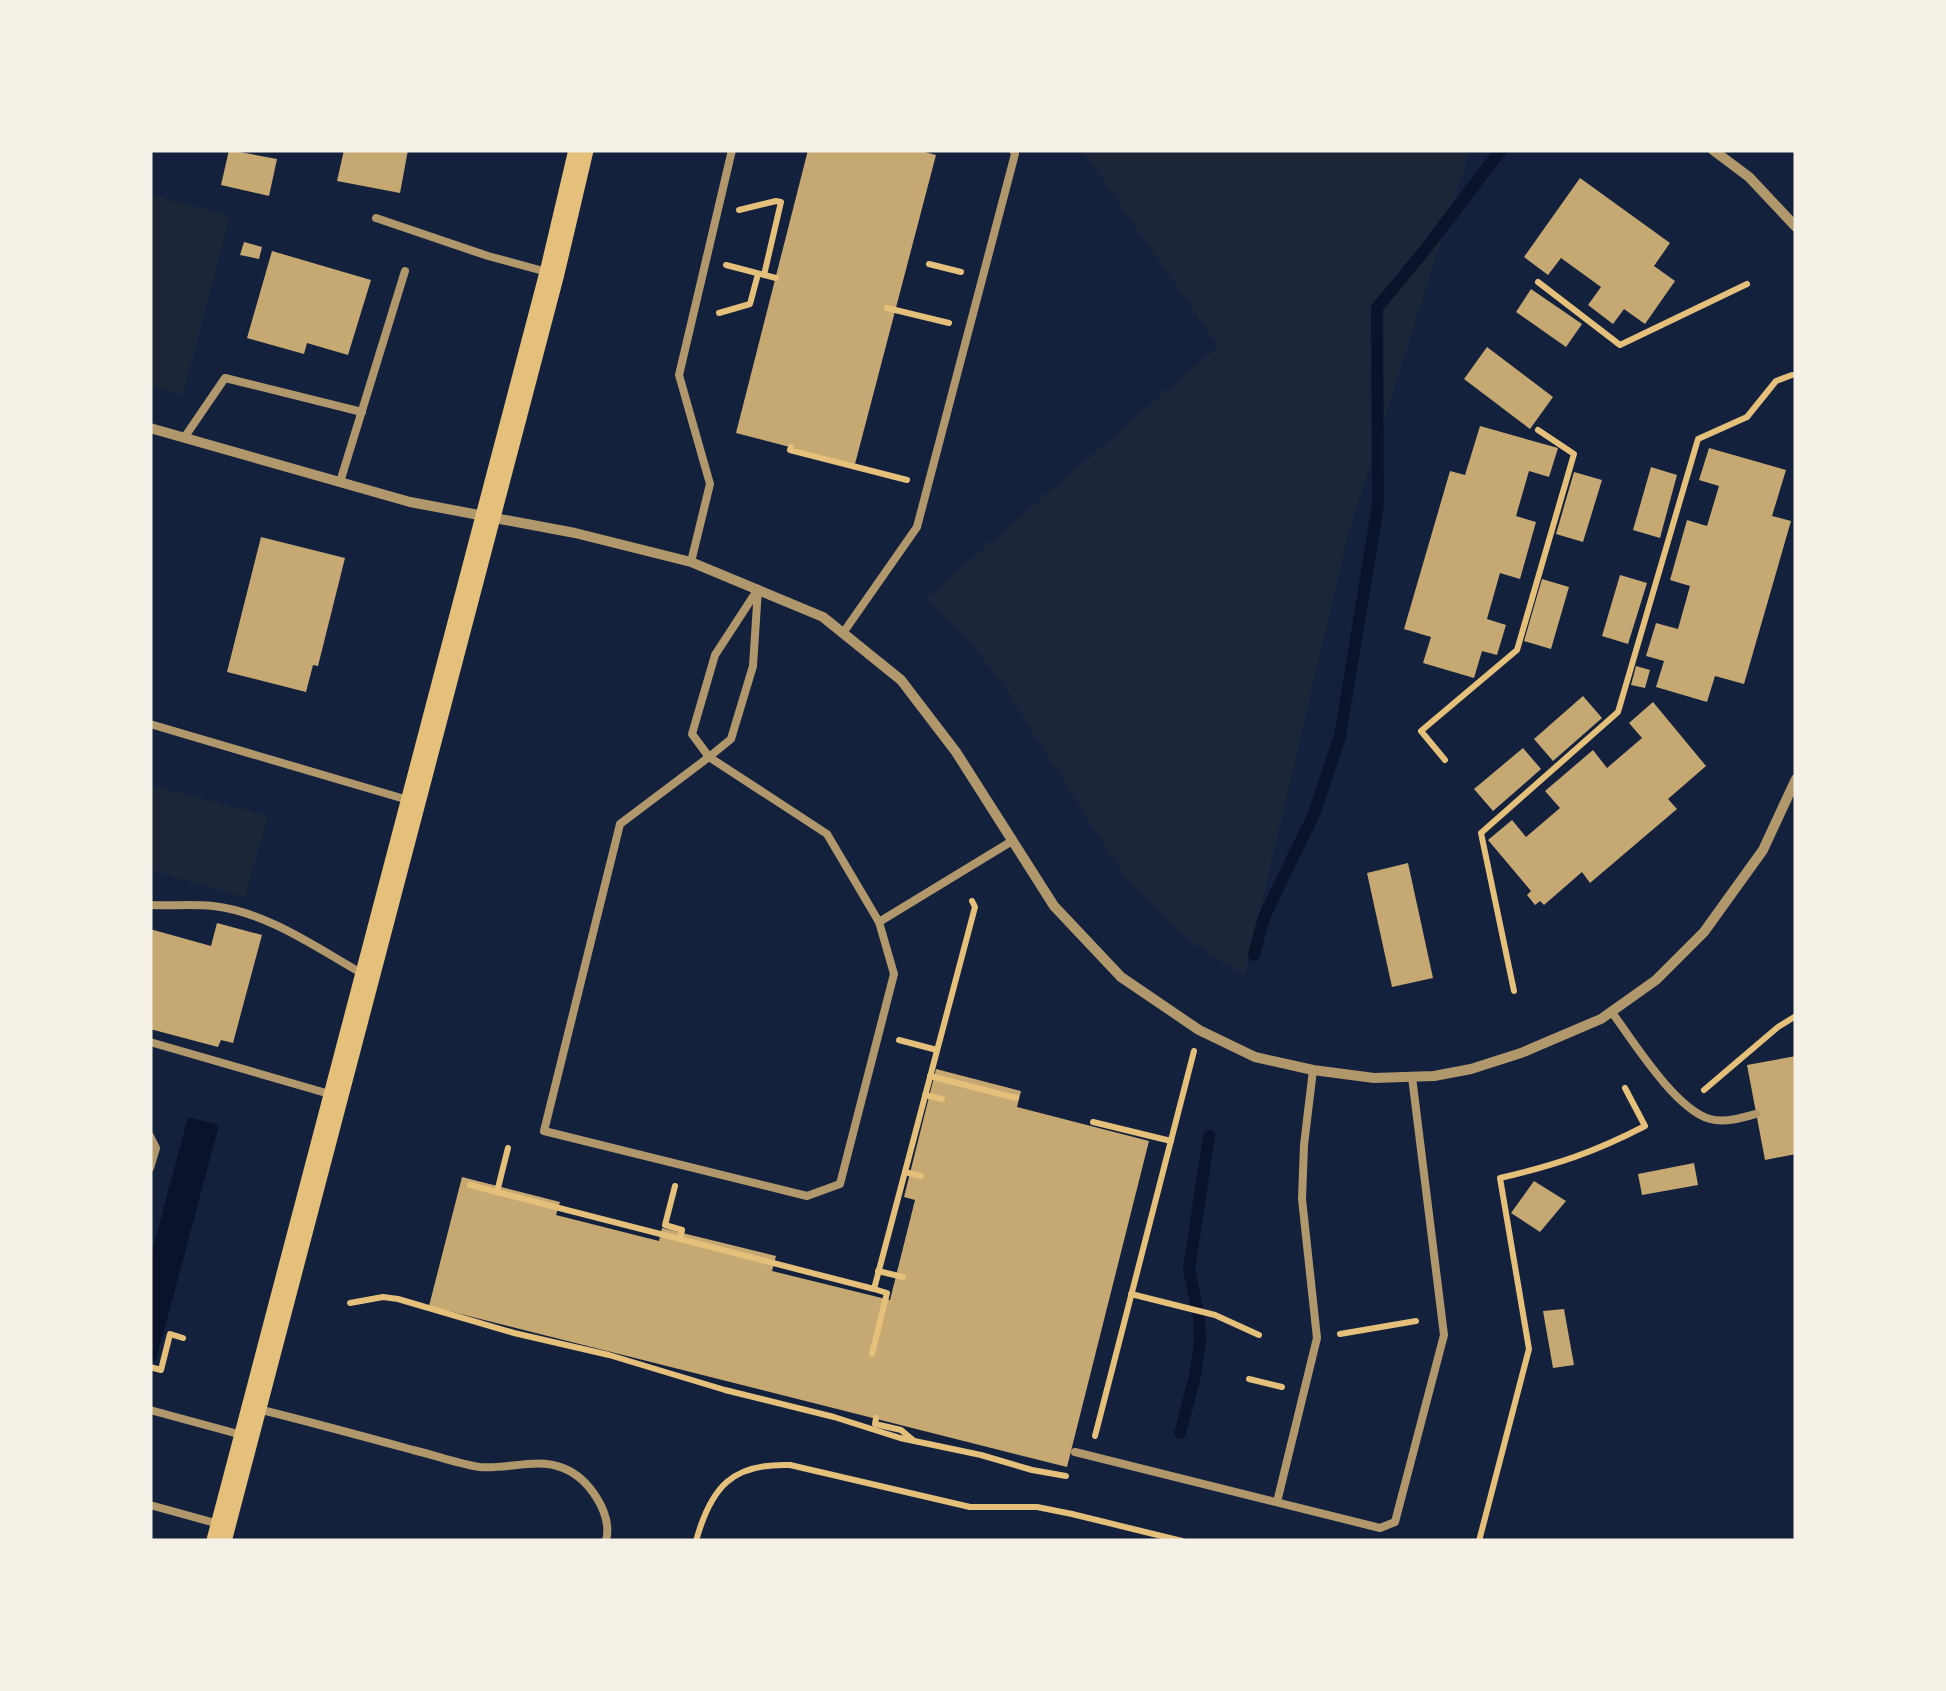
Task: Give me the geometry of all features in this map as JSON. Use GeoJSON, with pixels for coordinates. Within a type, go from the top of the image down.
{"type":"FeatureCollection","features":[{"type":"Feature","properties":{"kind":"main road"},"geometry":{"type":"LineString","coordinates":[[221,1533],[552,274],[580,150]]}},
{"type":"Feature","properties":{"kind":"street"},"geometry":{"type":"LineString","coordinates":[[1713,150],[1749,177],[1796,227]]}},
{"type":"Feature","properties":{"kind":"street"},"geometry":{"type":"LineString","coordinates":[[150,428],[410,502],[574,532],[691,562],[824,617],[901,680],[956,752],[1054,906],[1121,977],[1199,1030],[1255,1057],[1313,1070],[1374,1078],[1434,1076],[1521,1053],[1601,1019],[1656,980],[1704,932],[1763,850],[1796,780]]}},
{"type":"Feature","properties":{"kind":"lane"},"geometry":{"type":"LineString","coordinates":[[691,562],[710,484],[679,375],[732,150]]}},
{"type":"Feature","properties":{"kind":"lane"},"geometry":{"type":"LineString","coordinates":[[844,633],[917,527],[1014,152]]}},
{"type":"Feature","properties":{"kind":"lane"},"geometry":{"type":"LineString","coordinates":[[376,218],[552,274]]}},
{"type":"Feature","properties":{"kind":"lane"},"geometry":{"type":"LineString","coordinates":[[340,482],[405,271]]}},
{"type":"Feature","properties":{"kind":"lane"},"geometry":{"type":"LineString","coordinates":[[184,438],[224,378],[362,412]]}},
{"type":"Feature","properties":{"kind":"lane"},"geometry":{"type":"LineString","coordinates":[[758,589],[716,655],[692,734],[708,757],[828,834],[879,922],[894,974],[840,1184],[807,1196],[544,1131],[620,824],[708,757],[732,739],[753,666],[758,589]]}},
{"type":"Feature","properties":{"kind":"lane"},"geometry":{"type":"LineString","coordinates":[[150,724],[412,802]]}},
{"type":"Feature","properties":{"kind":"lane"},"geometry":{"type":"LineString","coordinates":[[879,922],[1012,841]]}},
{"type":"Feature","properties":{"kind":"lane"},"geometry":{"type":"LineString","coordinates":[[150,904],[215,906],[256,918],[366,976]]}},
{"type":"Feature","properties":{"kind":"lane"},"geometry":{"type":"LineString","coordinates":[[1611,1011],[1684,1105],[1713,1120],[1756,1114]]}},
{"type":"Feature","properties":{"kind":"lane"},"geometry":{"type":"LineString","coordinates":[[150,1042],[336,1096]]}},
{"type":"Feature","properties":{"kind":"lane"},"geometry":{"type":"LineString","coordinates":[[1278,1502],[1318,1338],[1302,1199],[1313,1070]]}},
{"type":"Feature","properties":{"kind":"lane"},"geometry":{"type":"LineString","coordinates":[[1076,1452],[1380,1528],[1395,1522],[1444,1335],[1412,1077]]}},
{"type":"Feature","properties":{"kind":"lane"},"geometry":{"type":"LineString","coordinates":[[150,1136],[156,1148],[150,1168]]}},
{"type":"Feature","properties":{"kind":"lane"},"geometry":{"type":"LineString","coordinates":[[254,1408],[482,1468],[526,1464],[563,1467],[594,1494],[606,1517],[606,1541]]}},
{"type":"Feature","properties":{"kind":"lane"},"geometry":{"type":"LineString","coordinates":[[150,1410],[246,1436]]}},
{"type":"Feature","properties":{"kind":"lane"},"geometry":{"type":"LineString","coordinates":[[150,1504],[221,1533]]}},
{"type":"Feature","properties":{"kind":"path"},"geometry":{"type":"LineString","coordinates":[[692,320],[750,304],[781,202],[716,216]]}},
{"type":"Feature","properties":{"kind":"path"},"geometry":{"type":"LineString","coordinates":[[705,260],[776,278]]}},
{"type":"Feature","properties":{"kind":"path"},"geometry":{"type":"LineString","coordinates":[[1538,282],[1620,346],[1747,284]]}},
{"type":"Feature","properties":{"kind":"path"},"geometry":{"type":"LineString","coordinates":[[887,308],[969,328]]}},
{"type":"Feature","properties":{"kind":"path"},"geometry":{"type":"LineString","coordinates":[[1514,992],[1481,833],[1618,712],[1698,440],[1747,417],[1776,381],[1792,376]]}},
{"type":"Feature","properties":{"kind":"path"},"geometry":{"type":"LineString","coordinates":[[1445,760],[1421,731],[1516,650],[1574,454],[1538,430]]}},
{"type":"Feature","properties":{"kind":"path"},"geometry":{"type":"LineString","coordinates":[[791,447],[790,450],[928,485]]}},
{"type":"Feature","properties":{"kind":"path"},"geometry":{"type":"LineString","coordinates":[[874,1289],[975,907],[972,902]]}},
{"type":"Feature","properties":{"kind":"path"},"geometry":{"type":"LineString","coordinates":[[1479,1541],[1529,1349],[1500,1178],[1554,1166],[1668,1117],[1796,1016]]}},
{"type":"Feature","properties":{"kind":"path"},"geometry":{"type":"LineString","coordinates":[[1095,1435],[1199,1030]]}},
{"type":"Feature","properties":{"kind":"path"},"geometry":{"type":"LineString","coordinates":[[878,1034],[936,1050]]}},
{"type":"Feature","properties":{"kind":"path"},"geometry":{"type":"LineString","coordinates":[[930,1076],[1016,1098]]}},
{"type":"Feature","properties":{"kind":"path"},"geometry":{"type":"LineString","coordinates":[[1625,1088],[1646,1126]]}},
{"type":"Feature","properties":{"kind":"path"},"geometry":{"type":"LineString","coordinates":[[925,1094],[942,1098]]}},
{"type":"Feature","properties":{"kind":"path"},"geometry":{"type":"LineString","coordinates":[[1093,1122],[1171,1141]]}},
{"type":"Feature","properties":{"kind":"path"},"geometry":{"type":"LineString","coordinates":[[496,1192],[508,1148]]}},
{"type":"Feature","properties":{"kind":"path"},"geometry":{"type":"LineString","coordinates":[[680,1166],[665,1225],[682,1230],[684,1250]]}},
{"type":"Feature","properties":{"kind":"path"},"geometry":{"type":"LineString","coordinates":[[905,1172],[921,1176]]}},
{"type":"Feature","properties":{"kind":"path"},"geometry":{"type":"LineString","coordinates":[[470,1185],[888,1293],[872,1354]]}},
{"type":"Feature","properties":{"kind":"path"},"geometry":{"type":"LineString","coordinates":[[538,1212],[541,1203]]}},
{"type":"Feature","properties":{"kind":"path"},"geometry":{"type":"LineString","coordinates":[[580,1223],[582,1214]]}},
{"type":"Feature","properties":{"kind":"path"},"geometry":{"type":"LineString","coordinates":[[725,1261],[728,1252]]}},
{"type":"Feature","properties":{"kind":"path"},"geometry":{"type":"LineString","coordinates":[[778,1274],[781,1265]]}},
{"type":"Feature","properties":{"kind":"path"},"geometry":{"type":"LineString","coordinates":[[878,1271],[904,1278]]}},
{"type":"Feature","properties":{"kind":"path"},"geometry":{"type":"LineString","coordinates":[[841,1291],[844,1281]]}},
{"type":"Feature","properties":{"kind":"path"},"geometry":{"type":"LineString","coordinates":[[1132,1294],[1215,1315],[1258,1334]]}},
{"type":"Feature","properties":{"kind":"path"},"geometry":{"type":"LineString","coordinates":[[350,1304],[398,1299],[514,1334],[609,1355],[914,1441],[981,1454],[1055,1475],[1074,1477],[1084,1473],[1090,1456]]}},
{"type":"Feature","properties":{"kind":"path"},"geometry":{"type":"LineString","coordinates":[[1340,1334],[1416,1321]]}},
{"type":"Feature","properties":{"kind":"path"},"geometry":{"type":"LineString","coordinates":[[150,1366],[161,1370],[170,1334],[182,1338]]}},
{"type":"Feature","properties":{"kind":"path"},"geometry":{"type":"LineString","coordinates":[[876,1418],[874,1424],[901,1430],[914,1441]]}},
{"type":"Feature","properties":{"kind":"path"},"geometry":{"type":"LineString","coordinates":[[696,1541],[711,1498],[744,1471],[763,1464],[790,1465],[970,1508],[1054,1510],[1182,1541]]}},
{"type":"Feature","properties":{"kind":"shaded area"},"geometry":{"type":"Polygon","coordinates":[[[1082,150],[1470,150],[1349,531],[1245,975],[1180,931],[1124,876],[999,679],[964,636],[925,599],[1218,346],[1082,150]]]}},
{"type":"Feature","properties":{"kind":"shaded area"},"geometry":{"type":"Polygon","coordinates":[[[150,194],[230,216],[183,395],[150,386],[150,194]]]}},
{"type":"Feature","properties":{"kind":"shaded area"},"geometry":{"type":"Polygon","coordinates":[[[150,785],[268,816],[245,897],[150,870],[150,785]]]}},
{"type":"Feature","properties":{"kind":"shaded area"},"geometry":{"type":"Polygon","coordinates":[[[188,1117],[219,1125],[156,1361],[150,1359],[150,1259],[188,1117]]]}},
{"type":"Feature","properties":{"kind":"building"},"geometry":{"type":"Polygon","coordinates":[[[229,150],[277,159],[269,196],[221,185],[229,150]]]}},
{"type":"Feature","properties":{"kind":"building"},"geometry":{"type":"Polygon","coordinates":[[[344,150],[408,150],[400,193],[337,181],[344,150]]]}},
{"type":"Feature","properties":{"kind":"building"},"geometry":{"type":"Polygon","coordinates":[[[808,150],[917,150],[936,155],[855,464],[736,433],[808,150]]]}},
{"type":"Feature","properties":{"kind":"building"},"geometry":{"type":"Polygon","coordinates":[[[1580,178],[1670,243],[1654,266],[1675,281],[1645,324],[1624,309],[1613,324],[1588,305],[1601,287],[1561,258],[1548,275],[1524,257],[1580,178]]]}},
{"type":"Feature","properties":{"kind":"building"},"geometry":{"type":"Polygon","coordinates":[[[244,242],[262,247],[259,259],[240,255],[244,242]]]}},
{"type":"Feature","properties":{"kind":"building"},"geometry":{"type":"Polygon","coordinates":[[[272,251],[371,280],[348,355],[307,343],[304,354],[247,338],[272,251]]]}},
{"type":"Feature","properties":{"kind":"building"},"geometry":{"type":"Polygon","coordinates":[[[1531,289],[1582,324],[1566,347],[1516,312],[1531,289]]]}},
{"type":"Feature","properties":{"kind":"building"},"geometry":{"type":"Polygon","coordinates":[[[1487,347],[1553,397],[1530,429],[1464,379],[1487,347]]]}},
{"type":"Feature","properties":{"kind":"building"},"geometry":{"type":"Polygon","coordinates":[[[1480,426],[1558,448],[1549,477],[1529,471],[1516,516],[1536,522],[1520,579],[1500,573],[1487,619],[1506,625],[1497,655],[1482,651],[1474,678],[1423,663],[1431,637],[1404,629],[1450,471],[1465,475],[1480,426]]]}},
{"type":"Feature","properties":{"kind":"building"},"geometry":{"type":"Polygon","coordinates":[[[1709,448],[1786,470],[1772,516],[1791,521],[1744,684],[1715,676],[1707,702],[1656,687],[1664,661],[1646,656],[1656,623],[1678,629],[1690,586],[1670,580],[1687,520],[1707,526],[1719,486],[1699,480],[1709,448]]]}},
{"type":"Feature","properties":{"kind":"building"},"geometry":{"type":"Polygon","coordinates":[[[1651,467],[1677,475],[1660,538],[1633,530],[1651,467]]]}},
{"type":"Feature","properties":{"kind":"building"},"geometry":{"type":"Polygon","coordinates":[[[1574,472],[1602,480],[1583,542],[1556,534],[1574,472]]]}},
{"type":"Feature","properties":{"kind":"building"},"geometry":{"type":"Polygon","coordinates":[[[261,537],[345,558],[318,666],[313,665],[306,692],[227,672],[261,537]]]}},
{"type":"Feature","properties":{"kind":"building"},"geometry":{"type":"Polygon","coordinates":[[[1620,575],[1647,583],[1628,644],[1602,636],[1620,575]]]}},
{"type":"Feature","properties":{"kind":"building"},"geometry":{"type":"Polygon","coordinates":[[[1542,579],[1569,587],[1551,649],[1524,641],[1542,579]]]}},
{"type":"Feature","properties":{"kind":"building"},"geometry":{"type":"Polygon","coordinates":[[[1636,666],[1650,670],[1645,688],[1631,685],[1636,666]]]}},
{"type":"Feature","properties":{"kind":"building"},"geometry":{"type":"Polygon","coordinates":[[[1583,696],[1602,718],[1553,761],[1534,739],[1583,696]]]}},
{"type":"Feature","properties":{"kind":"building"},"geometry":{"type":"Polygon","coordinates":[[[1653,702],[1706,766],[1668,799],[1677,809],[1590,883],[1582,872],[1544,905],[1540,901],[1535,905],[1527,895],[1531,891],[1488,840],[1512,820],[1526,837],[1560,808],[1545,791],[1593,750],[1607,768],[1642,738],[1629,723],[1653,702]]]}},
{"type":"Feature","properties":{"kind":"building"},"geometry":{"type":"Polygon","coordinates":[[[1523,748],[1541,769],[1493,811],[1474,789],[1523,748]]]}},
{"type":"Feature","properties":{"kind":"building"},"geometry":{"type":"Polygon","coordinates":[[[1408,863],[1433,978],[1392,987],[1367,873],[1408,863]]]}},
{"type":"Feature","properties":{"kind":"building"},"geometry":{"type":"Polygon","coordinates":[[[217,923],[262,935],[233,1043],[221,1040],[218,1047],[150,1029],[150,929],[211,946],[217,923]]]}},
{"type":"Feature","properties":{"kind":"building"},"geometry":{"type":"Polygon","coordinates":[[[1796,1056],[1796,1154],[1765,1160],[1747,1065],[1796,1056]]]}},
{"type":"Feature","properties":{"kind":"building"},"geometry":{"type":"Polygon","coordinates":[[[936,1069],[1021,1091],[1017,1107],[1149,1141],[1067,1467],[429,1306],[462,1177],[560,1202],[556,1215],[659,1241],[662,1228],[776,1256],[772,1271],[890,1300],[915,1200],[904,1197],[936,1069]]]}},
{"type":"Feature","properties":{"kind":"building"},"geometry":{"type":"Polygon","coordinates":[[[1694,1163],[1698,1185],[1642,1195],[1638,1174],[1694,1163]]]}},
{"type":"Feature","properties":{"kind":"building"},"geometry":{"type":"Polygon","coordinates":[[[1534,1181],[1566,1201],[1540,1232],[1511,1213],[1534,1181]]]}},
{"type":"Feature","properties":{"kind":"building"},"geometry":{"type":"Polygon","coordinates":[[[1564,1309],[1574,1365],[1553,1368],[1543,1311],[1564,1309]]]}},
{"type":"Feature","properties":{"kind":"waterway"},"geometry":{"type":"LineString","coordinates":[[1254,955],[1264,917],[1314,814],[1340,736],[1378,505],[1377,308],[1501,150]]}},
{"type":"Feature","properties":{"kind":"waterway"},"geometry":{"type":"LineString","coordinates":[[1180,1433],[1200,1342],[1189,1269],[1209,1136]]}}]}
